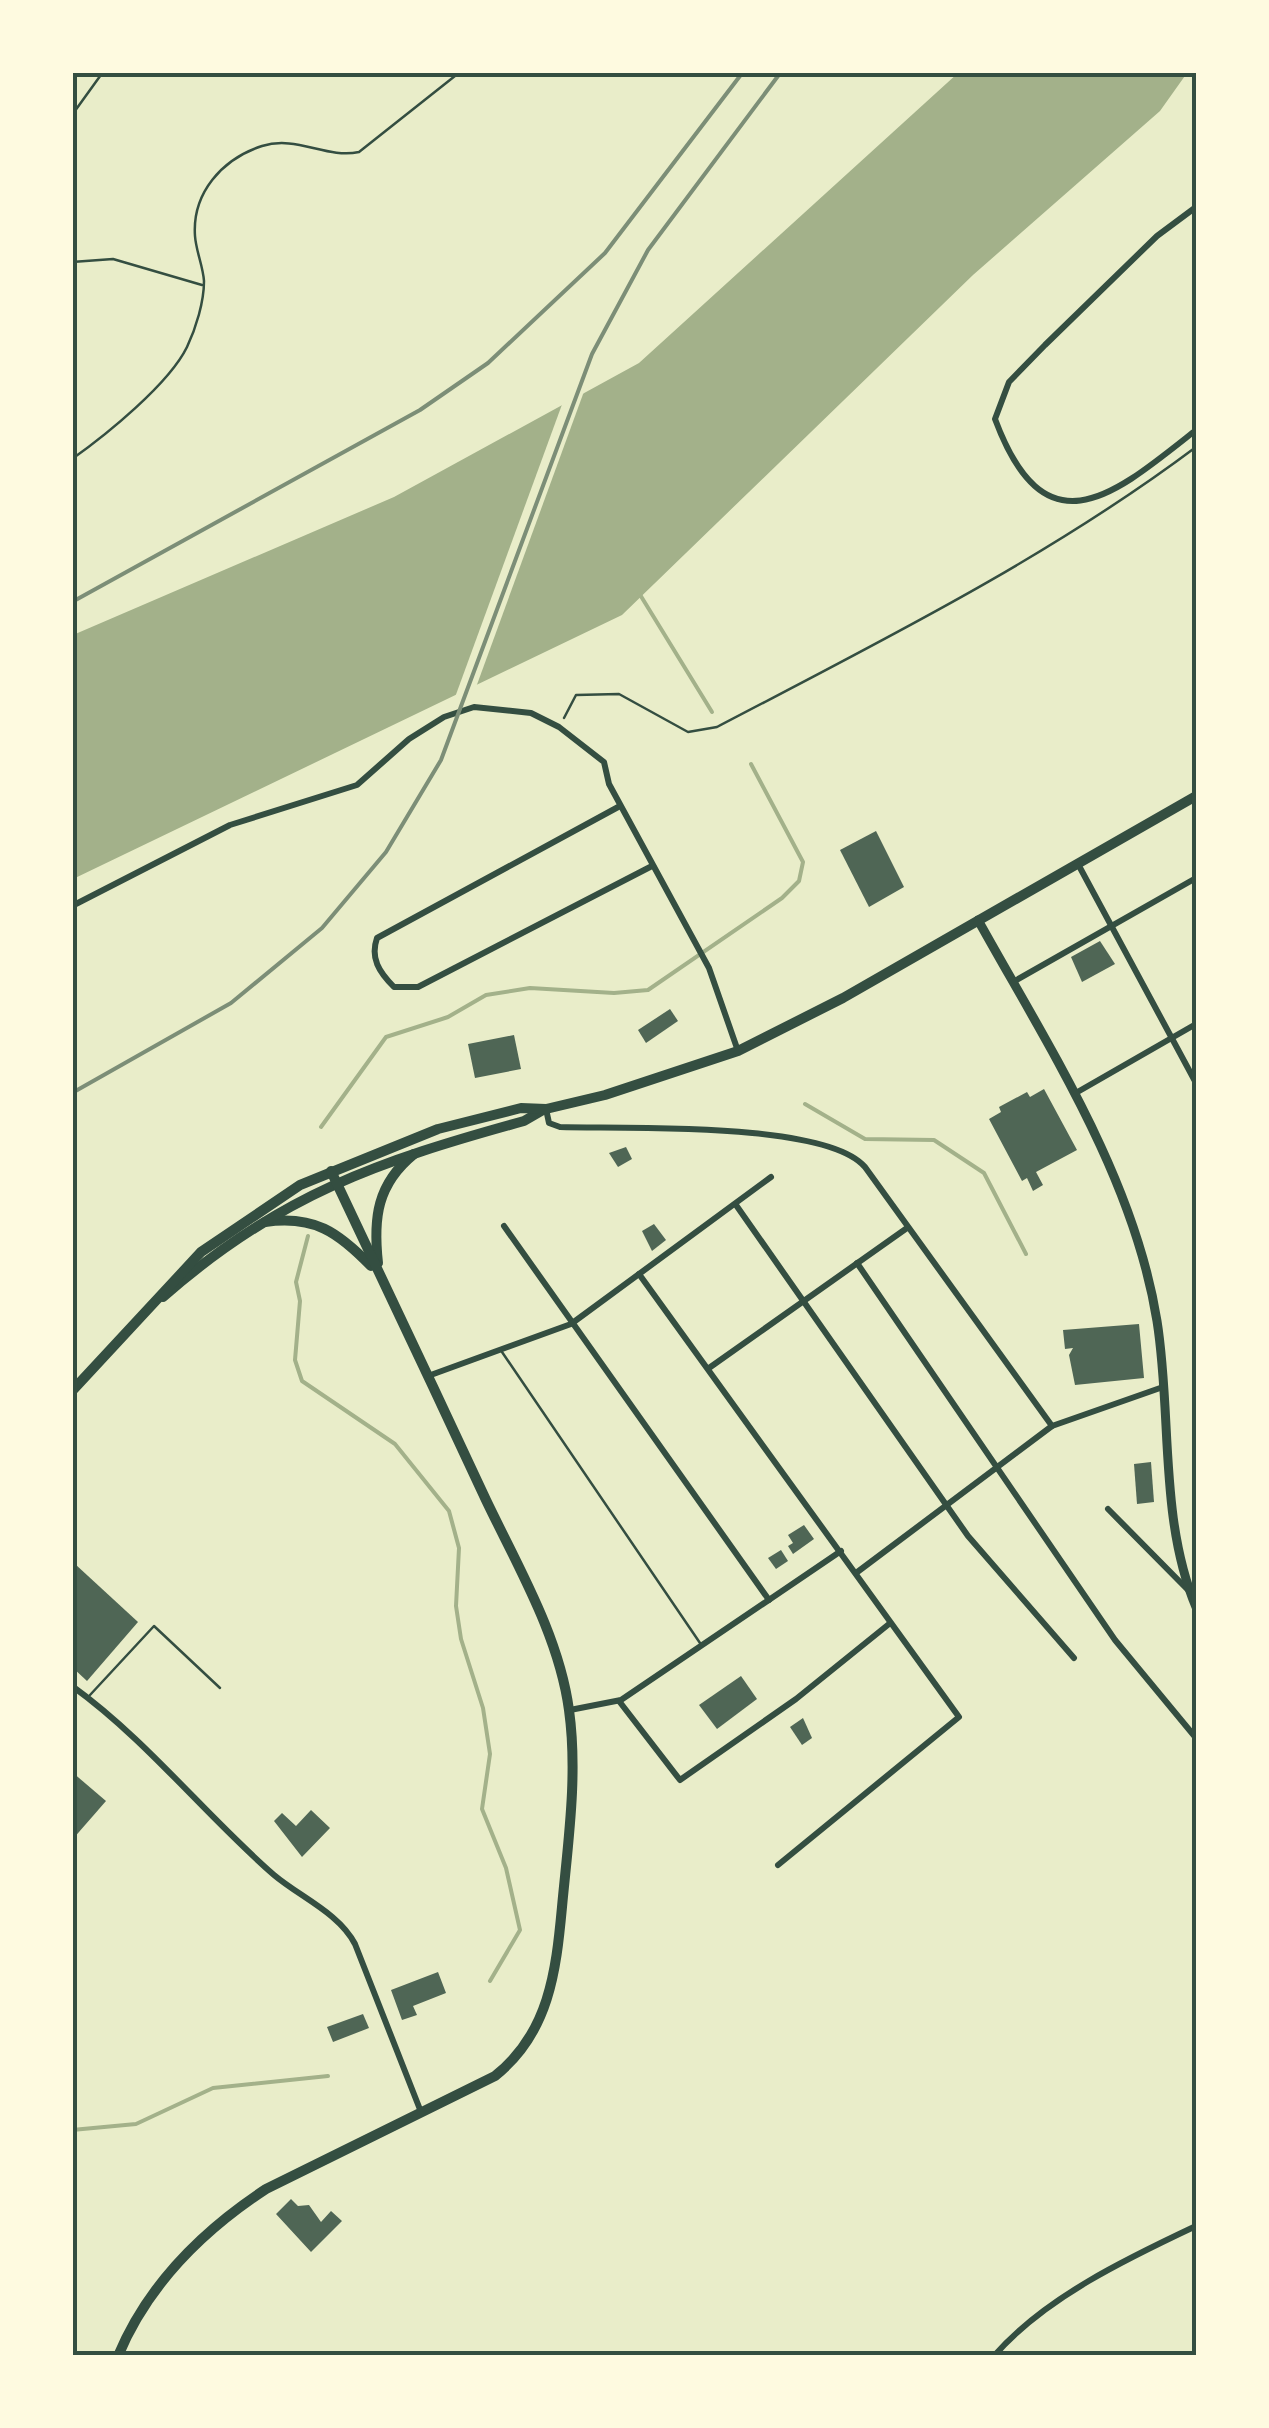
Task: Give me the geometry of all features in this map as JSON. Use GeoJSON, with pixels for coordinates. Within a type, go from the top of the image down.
{"type":"FeatureCollection","features":[{"type":"Feature","properties":{"kind":"main road"},"geometry":{"type":"LineString","coordinates":[[72,1390],[144,1314],[170,1280],[201,1252],[273,1200],[438,1129],[646,1083],[738,1050],[818,1012],[1077,862],[1195,799]]}},
{"type":"Feature","properties":{"kind":"main road"},"geometry":{"type":"LineString","coordinates":[[978,920],[1074,1094],[1142,1252],[1157,1322],[1179,1544],[1196,1607]]}},
{"type":"Feature","properties":{"kind":"main road"},"geometry":{"type":"LineString","coordinates":[[144,1314],[259,1223],[333,1176],[524,1121],[546,1108]]}},
{"type":"Feature","properties":{"kind":"main road"},"geometry":{"type":"LineString","coordinates":[[380,1274],[376,1210],[384,1188],[400,1166],[421,1149]]}},
{"type":"Feature","properties":{"kind":"main road"},"geometry":{"type":"LineString","coordinates":[[118,2356],[154,2290],[178,2261],[233,2211],[266,2190],[495,2076],[514,2062],[529,2042],[551,1991],[570,1810],[569,1710],[550,1637],[333,1176]]}},
{"type":"Feature","properties":{"kind":"main road"},"geometry":{"type":"LineString","coordinates":[[259,1223],[292,1218],[332,1229],[380,1274]]}},
{"type":"Feature","properties":{"kind":"street"},"geometry":{"type":"LineString","coordinates":[[1196,207],[1157,236],[1044,344],[1010,382],[995,418],[1006,449],[1037,489],[1066,502],[1086,502],[1117,490],[1196,430]]}},
{"type":"Feature","properties":{"kind":"street"},"geometry":{"type":"LineString","coordinates":[[72,906],[230,826],[358,785],[409,739],[444,717],[474,707],[530,714],[558,727],[604,762],[620,806],[709,968],[738,1050]]}},
{"type":"Feature","properties":{"kind":"street"},"geometry":{"type":"LineString","coordinates":[[620,806],[376,938],[373,955],[382,976],[394,987],[418,987],[652,866]]}},
{"type":"Feature","properties":{"kind":"street"},"geometry":{"type":"LineString","coordinates":[[1077,862],[1196,1083]]}},
{"type":"Feature","properties":{"kind":"street"},"geometry":{"type":"LineString","coordinates":[[1013,982],[1196,878]]}},
{"type":"Feature","properties":{"kind":"street"},"geometry":{"type":"LineString","coordinates":[[1074,1094],[1196,1024]]}},
{"type":"Feature","properties":{"kind":"street"},"geometry":{"type":"LineString","coordinates":[[546,1108],[549,1123],[560,1127],[745,1132],[830,1145],[857,1158],[1052,1426]]}},
{"type":"Feature","properties":{"kind":"street"},"geometry":{"type":"LineString","coordinates":[[428,1376],[571,1324],[771,1177]]}},
{"type":"Feature","properties":{"kind":"street"},"geometry":{"type":"LineString","coordinates":[[736,1205],[968,1536],[1074,1658]]}},
{"type":"Feature","properties":{"kind":"street"},"geometry":{"type":"LineString","coordinates":[[504,1226],[769,1600]]}},
{"type":"Feature","properties":{"kind":"street"},"geometry":{"type":"LineString","coordinates":[[709,1368],[907,1228]]}},
{"type":"Feature","properties":{"kind":"street"},"geometry":{"type":"LineString","coordinates":[[857,1264],[1000,1467],[1115,1640],[1196,1738]]}},
{"type":"Feature","properties":{"kind":"street"},"geometry":{"type":"LineString","coordinates":[[638,1274],[959,1717],[778,1865]]}},
{"type":"Feature","properties":{"kind":"street"},"geometry":{"type":"LineString","coordinates":[[856,1573],[1052,1426],[1163,1387]]}},
{"type":"Feature","properties":{"kind":"street"},"geometry":{"type":"LineString","coordinates":[[1108,1509],[1190,1593]]}},
{"type":"Feature","properties":{"kind":"street"},"geometry":{"type":"LineString","coordinates":[[569,1710],[619,1701],[841,1551]]}},
{"type":"Feature","properties":{"kind":"street"},"geometry":{"type":"LineString","coordinates":[[619,1701],[680,1780],[796,1700],[889,1624]]}},
{"type":"Feature","properties":{"kind":"street"},"geometry":{"type":"LineString","coordinates":[[72,1686],[157,1756],[272,1873],[343,1925],[355,1944],[421,2114]]}},
{"type":"Feature","properties":{"kind":"street"},"geometry":{"type":"LineString","coordinates":[[994,2356],[1024,2326],[1062,2300],[1196,2226]]}},
{"type":"Feature","properties":{"kind":"lane"},"geometry":{"type":"LineString","coordinates":[[501,1350],[701,1644]]}},
{"type":"Feature","properties":{"kind":"lane"},"geometry":{"type":"LineString","coordinates":[[88,1697],[154,1626],[220,1688]]}},
{"type":"Feature","properties":{"kind":"path"},"geometry":{"type":"LineString","coordinates":[[72,115],[103,72]]}},
{"type":"Feature","properties":{"kind":"path"},"geometry":{"type":"LineString","coordinates":[[72,459],[178,363],[196,323],[204,285],[195,220],[198,200],[220,171],[248,152],[274,142],[340,154],[360,152],[460,72]]}},
{"type":"Feature","properties":{"kind":"path"},"geometry":{"type":"LineString","coordinates":[[72,262],[112,259],[204,285]]}},
{"type":"Feature","properties":{"kind":"path"},"geometry":{"type":"LineString","coordinates":[[558,727],[576,696],[595,694],[637,700],[688,732],[717,726],[942,610],[1127,499],[1196,447]]}},
{"type":"Feature","properties":{"kind":"shaded area"},"geometry":{"type":"Polygon","coordinates":[[[958,73],[1187,73],[1160,111],[973,275],[622,615],[73,879],[73,635],[394,497],[639,363],[958,73]]]}},
{"type":"Feature","properties":{"kind":"pier"},"geometry":{"type":"Polygon","coordinates":[[[586,386],[475,690],[454,700],[564,399],[586,386]]]}},
{"type":"Feature","properties":{"kind":"building"},"geometry":{"type":"Polygon","coordinates":[[[876,831],[904,887],[869,907],[840,850],[876,831]]]}},
{"type":"Feature","properties":{"kind":"building"},"geometry":{"type":"Polygon","coordinates":[[[1100,941],[1115,964],[1082,982],[1071,957],[1100,941]]]}},
{"type":"Feature","properties":{"kind":"building"},"geometry":{"type":"Polygon","coordinates":[[[670,1009],[678,1021],[646,1043],[638,1030],[670,1009]]]}},
{"type":"Feature","properties":{"kind":"building"},"geometry":{"type":"Polygon","coordinates":[[[514,1035],[521,1069],[475,1078],[468,1044],[514,1035]]]}},
{"type":"Feature","properties":{"kind":"building"},"geometry":{"type":"Polygon","coordinates":[[[1044,1089],[1077,1150],[1036,1172],[1043,1185],[1033,1191],[1027,1178],[1022,1181],[989,1119],[1001,1112],[999,1107],[1027,1092],[1030,1097],[1044,1089]]]}},
{"type":"Feature","properties":{"kind":"building"},"geometry":{"type":"Polygon","coordinates":[[[626,1147],[632,1159],[618,1167],[609,1153],[626,1147]]]}},
{"type":"Feature","properties":{"kind":"building"},"geometry":{"type":"Polygon","coordinates":[[[654,1224],[666,1240],[652,1251],[642,1231],[654,1224]]]}},
{"type":"Feature","properties":{"kind":"building"},"geometry":{"type":"Polygon","coordinates":[[[1139,1324],[1144,1378],[1075,1385],[1069,1355],[1073,1348],[1065,1349],[1063,1330],[1139,1324]]]}},
{"type":"Feature","properties":{"kind":"building"},"geometry":{"type":"Polygon","coordinates":[[[1151,1462],[1154,1502],[1137,1504],[1134,1464],[1151,1462]]]}},
{"type":"Feature","properties":{"kind":"building"},"geometry":{"type":"Polygon","coordinates":[[[804,1525],[814,1539],[793,1554],[788,1535],[804,1525]]]}},
{"type":"Feature","properties":{"kind":"building"},"geometry":{"type":"Polygon","coordinates":[[[781,1550],[788,1561],[776,1569],[768,1558],[781,1550]]]}},
{"type":"Feature","properties":{"kind":"building"},"geometry":{"type":"Polygon","coordinates":[[[75,1564],[138,1622],[87,1681],[72,1667],[75,1564]]]}},
{"type":"Feature","properties":{"kind":"building"},"geometry":{"type":"Polygon","coordinates":[[[741,1676],[757,1699],[717,1729],[699,1705],[741,1676]]]}},
{"type":"Feature","properties":{"kind":"building"},"geometry":{"type":"Polygon","coordinates":[[[803,1718],[812,1738],[802,1745],[790,1727],[803,1718]]]}},
{"type":"Feature","properties":{"kind":"building"},"geometry":{"type":"Polygon","coordinates":[[[72,1772],[106,1801],[72,1840],[72,1772]]]}},
{"type":"Feature","properties":{"kind":"building"},"geometry":{"type":"Polygon","coordinates":[[[311,1810],[330,1828],[302,1857],[274,1821],[282,1813],[296,1826],[311,1810]]]}},
{"type":"Feature","properties":{"kind":"building"},"geometry":{"type":"Polygon","coordinates":[[[438,1972],[446,1993],[413,2006],[417,2015],[402,2020],[391,1990],[438,1972]]]}},
{"type":"Feature","properties":{"kind":"building"},"geometry":{"type":"Polygon","coordinates":[[[363,2014],[369,2028],[333,2042],[327,2027],[363,2014]]]}},
{"type":"Feature","properties":{"kind":"building"},"geometry":{"type":"Polygon","coordinates":[[[291,2199],[298,2206],[309,2205],[321,2222],[331,2211],[342,2221],[311,2252],[276,2214],[291,2199]]]}},
{"type":"Feature","properties":{"kind":"waterway"},"geometry":{"type":"LineString","coordinates":[[639,593],[712,712]]}},
{"type":"Feature","properties":{"kind":"waterway"},"geometry":{"type":"LineString","coordinates":[[321,1127],[386,1037],[448,1017],[486,995],[530,988],[614,993],[648,990],[782,898],[799,881],[803,862],[751,764]]}},
{"type":"Feature","properties":{"kind":"waterway"},"geometry":{"type":"LineString","coordinates":[[805,1104],[865,1139],[934,1140],[984,1173],[1026,1254]]}},
{"type":"Feature","properties":{"kind":"waterway"},"geometry":{"type":"LineString","coordinates":[[308,1236],[296,1282],[300,1301],[295,1360],[302,1381],[395,1444],[449,1511],[459,1548],[456,1606],[461,1639],[483,1708],[490,1754],[482,1809],[506,1868],[520,1930],[490,1981]]}},
{"type":"Feature","properties":{"kind":"waterway"},"geometry":{"type":"LineString","coordinates":[[72,2130],[136,2124],[213,2088],[328,2076]]}},
{"type":"Feature","properties":{"kind":"railway"},"geometry":{"type":"LineString","coordinates":[[72,602],[420,410],[488,363],[605,253],[743,72]]}},
{"type":"Feature","properties":{"kind":"railway"},"geometry":{"type":"LineString","coordinates":[[72,1093],[231,1003],[322,928],[386,852],[441,760],[592,354],[648,250],[781,72]]}}]}
